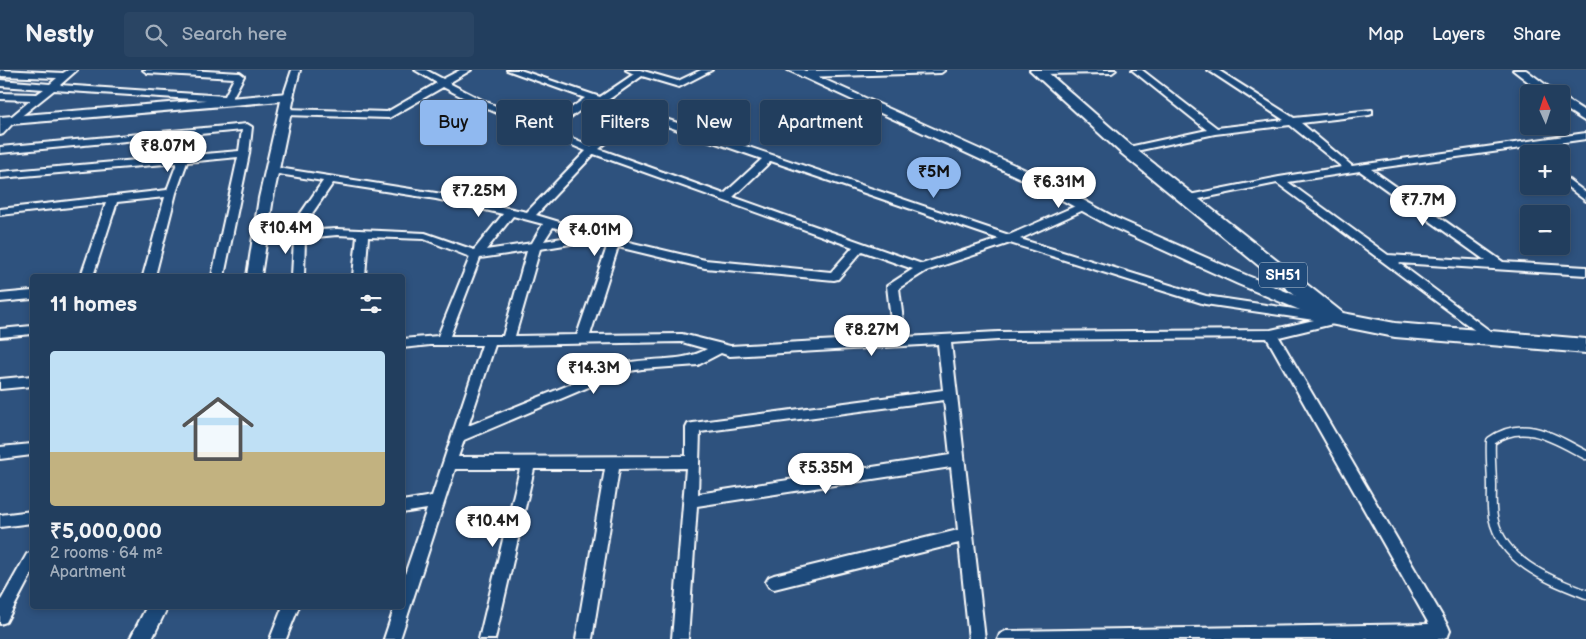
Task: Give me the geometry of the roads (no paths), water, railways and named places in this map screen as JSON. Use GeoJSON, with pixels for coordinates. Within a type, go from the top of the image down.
{"type":"FeatureCollection","features":[{"type":"Feature","properties":{"kind":"main road","name":"SH51"},"geometry":{"type":"LineString","coordinates":[[1038,71],[1127,150],[1337,319],[1395,330],[1586,346]]}},
{"type":"Feature","properties":{"kind":"street"},"geometry":{"type":"LineString","coordinates":[[147,70],[241,73],[227,101]]}},
{"type":"Feature","properties":{"kind":"street"},"geometry":{"type":"LineString","coordinates":[[254,274],[272,170],[296,70]]}},
{"type":"Feature","properties":{"kind":"street"},"geometry":{"type":"LineString","coordinates":[[419,70],[438,70]]}},
{"type":"Feature","properties":{"kind":"street"},"geometry":{"type":"LineString","coordinates":[[419,70],[497,110]]}},
{"type":"Feature","properties":{"kind":"street"},"geometry":{"type":"LineString","coordinates":[[285,112],[389,115],[467,70]]}},
{"type":"Feature","properties":{"kind":"street"},"geometry":{"type":"LineString","coordinates":[[512,70],[603,100]]}},
{"type":"Feature","properties":{"kind":"street"},"geometry":{"type":"LineString","coordinates":[[630,70],[679,84],[708,70]]}},
{"type":"Feature","properties":{"kind":"street"},"geometry":{"type":"LineString","coordinates":[[798,72],[941,70]]}},
{"type":"Feature","properties":{"kind":"street"},"geometry":{"type":"LineString","coordinates":[[1038,71],[1112,70]]}},
{"type":"Feature","properties":{"kind":"street"},"geometry":{"type":"LineString","coordinates":[[1136,70],[1216,131]]}},
{"type":"Feature","properties":{"kind":"street"},"geometry":{"type":"LineString","coordinates":[[1212,70],[1292,122],[1350,169]]}},
{"type":"Feature","properties":{"kind":"street"},"geometry":{"type":"LineString","coordinates":[[1519,70],[1540,85]]}},
{"type":"Feature","properties":{"kind":"street"},"geometry":{"type":"LineString","coordinates":[[0,72],[69,73]]}},
{"type":"Feature","properties":{"kind":"street"},"geometry":{"type":"LineString","coordinates":[[798,72],[1036,180],[1084,206],[1200,261],[1337,319]]}},
{"type":"Feature","properties":{"kind":"street"},"geometry":{"type":"LineString","coordinates":[[0,132],[6,120],[69,73]]}},
{"type":"Feature","properties":{"kind":"street"},"geometry":{"type":"LineString","coordinates":[[572,113],[641,73]]}},
{"type":"Feature","properties":{"kind":"street"},"geometry":{"type":"LineString","coordinates":[[0,83],[227,101]]}},
{"type":"Feature","properties":{"kind":"street"},"geometry":{"type":"LineString","coordinates":[[0,96],[39,97]]}},
{"type":"Feature","properties":{"kind":"street"},"geometry":{"type":"LineString","coordinates":[[6,120],[288,97]]}},
{"type":"Feature","properties":{"kind":"street"},"geometry":{"type":"LineString","coordinates":[[1570,106],[1586,118]]}},
{"type":"Feature","properties":{"kind":"street"},"geometry":{"type":"LineString","coordinates":[[1127,150],[1216,131],[1368,112]]}},
{"type":"Feature","properties":{"kind":"street"},"geometry":{"type":"LineString","coordinates":[[668,121],[1010,239],[1205,300],[1337,319]]}},
{"type":"Feature","properties":{"kind":"street"},"geometry":{"type":"LineString","coordinates":[[0,150],[247,127],[244,154],[218,274]]}},
{"type":"Feature","properties":{"kind":"street"},"geometry":{"type":"LineString","coordinates":[[1525,145],[1586,136]]}},
{"type":"Feature","properties":{"kind":"street"},"geometry":{"type":"LineString","coordinates":[[572,141],[922,268]]}},
{"type":"Feature","properties":{"kind":"street"},"geometry":{"type":"LineString","coordinates":[[529,216],[598,145]]}},
{"type":"Feature","properties":{"kind":"street"},"geometry":{"type":"LineString","coordinates":[[1189,198],[1279,180],[1361,167],[1520,146]]}},
{"type":"Feature","properties":{"kind":"street"},"geometry":{"type":"LineString","coordinates":[[0,175],[244,154]]}},
{"type":"Feature","properties":{"kind":"street"},"geometry":{"type":"LineString","coordinates":[[724,198],[770,156]]}},
{"type":"Feature","properties":{"kind":"street"},"geometry":{"type":"LineString","coordinates":[[150,274],[170,193],[183,159]]}},
{"type":"Feature","properties":{"kind":"street"},"geometry":{"type":"LineString","coordinates":[[1361,167],[1500,265]]}},
{"type":"Feature","properties":{"kind":"street"},"geometry":{"type":"LineString","coordinates":[[272,170],[436,196],[529,216],[614,242],[705,264],[834,276],[860,246]]}},
{"type":"Feature","properties":{"kind":"street"},"geometry":{"type":"LineString","coordinates":[[298,274],[296,235],[330,179]]}},
{"type":"Feature","properties":{"kind":"street"},"geometry":{"type":"LineString","coordinates":[[1279,180],[1492,337]]}},
{"type":"Feature","properties":{"kind":"street"},"geometry":{"type":"LineString","coordinates":[[1570,185],[1586,198]]}},
{"type":"Feature","properties":{"kind":"street"},"geometry":{"type":"LineString","coordinates":[[0,212],[170,193]]}},
{"type":"Feature","properties":{"kind":"street"},"geometry":{"type":"LineString","coordinates":[[88,274],[113,199]]}},
{"type":"Feature","properties":{"kind":"street"},"geometry":{"type":"LineString","coordinates":[[900,342],[892,286],[922,268],[1010,239],[1084,206]]}},
{"type":"Feature","properties":{"kind":"street"},"geometry":{"type":"LineString","coordinates":[[442,341],[476,255],[510,212]]}},
{"type":"Feature","properties":{"kind":"street"},"geometry":{"type":"LineString","coordinates":[[508,340],[530,257],[550,222]]}},
{"type":"Feature","properties":{"kind":"street"},"geometry":{"type":"LineString","coordinates":[[260,238],[337,232],[425,236],[476,255],[595,236]]}},
{"type":"Feature","properties":{"kind":"street"},"geometry":{"type":"LineString","coordinates":[[358,274],[363,233]]}},
{"type":"Feature","properties":{"kind":"street"},"geometry":{"type":"LineString","coordinates":[[582,339],[614,242]]}},
{"type":"Feature","properties":{"kind":"street"},"geometry":{"type":"LineString","coordinates":[[1384,258],[1586,271]]}},
{"type":"Feature","properties":{"kind":"street"},"geometry":{"type":"LineString","coordinates":[[0,298],[30,295]]}},
{"type":"Feature","properties":{"kind":"street"},"geometry":{"type":"LineString","coordinates":[[405,344],[442,341],[682,338],[730,351],[998,336],[1271,334],[1337,319]]}},
{"type":"Feature","properties":{"kind":"street"},"geometry":{"type":"LineString","coordinates":[[0,333],[30,330]]}},
{"type":"Feature","properties":{"kind":"street"},"geometry":{"type":"LineString","coordinates":[[1006,639],[1444,635],[1271,334]]}},
{"type":"Feature","properties":{"kind":"street"},"geometry":{"type":"LineString","coordinates":[[944,339],[977,639]]}},
{"type":"Feature","properties":{"kind":"street"},"geometry":{"type":"LineString","coordinates":[[405,599],[490,340]]}},
{"type":"Feature","properties":{"kind":"street"},"geometry":{"type":"LineString","coordinates":[[459,436],[627,367],[698,360],[720,348]]}},
{"type":"Feature","properties":{"kind":"street"},"geometry":{"type":"LineString","coordinates":[[0,384],[30,380]]}},
{"type":"Feature","properties":{"kind":"street"},"geometry":{"type":"LineString","coordinates":[[680,639],[693,462],[693,428],[950,394]]}},
{"type":"Feature","properties":{"kind":"street"},"geometry":{"type":"LineString","coordinates":[[0,453],[30,450]]}},
{"type":"Feature","properties":{"kind":"street"},"geometry":{"type":"LineString","coordinates":[[690,501],[957,460]]}},
{"type":"Feature","properties":{"kind":"street"},"geometry":{"type":"LineString","coordinates":[[450,463],[693,462]]}},
{"type":"Feature","properties":{"kind":"street"},"geometry":{"type":"LineString","coordinates":[[486,639],[528,463]]}},
{"type":"Feature","properties":{"kind":"street"},"geometry":{"type":"LineString","coordinates":[[584,639],[613,463]]}},
{"type":"Feature","properties":{"kind":"street"},"geometry":{"type":"LineString","coordinates":[[405,507],[437,502]]}},
{"type":"Feature","properties":{"kind":"street"},"geometry":{"type":"LineString","coordinates":[[0,521],[30,517]]}},
{"type":"Feature","properties":{"kind":"street"},"geometry":{"type":"LineString","coordinates":[[774,582],[965,535]]}},
{"type":"Feature","properties":{"kind":"street"},"geometry":{"type":"LineString","coordinates":[[0,617],[30,563]]}},
{"type":"Feature","properties":{"kind":"street"},"geometry":{"type":"LineString","coordinates":[[142,639],[157,609]]}},
{"type":"Feature","properties":{"kind":"street"},"geometry":{"type":"LineString","coordinates":[[278,639],[290,609]]}},
{"type":"Feature","properties":{"kind":"street"},"geometry":{"type":"LineString","coordinates":[[392,639],[402,609]]}},
{"type":"Feature","properties":{"kind":"lane"},"geometry":{"type":"LineString","coordinates":[[1586,456],[1526,429],[1506,430],[1491,441],[1493,520],[1499,535],[1524,564],[1546,578],[1586,594]]}}]}
